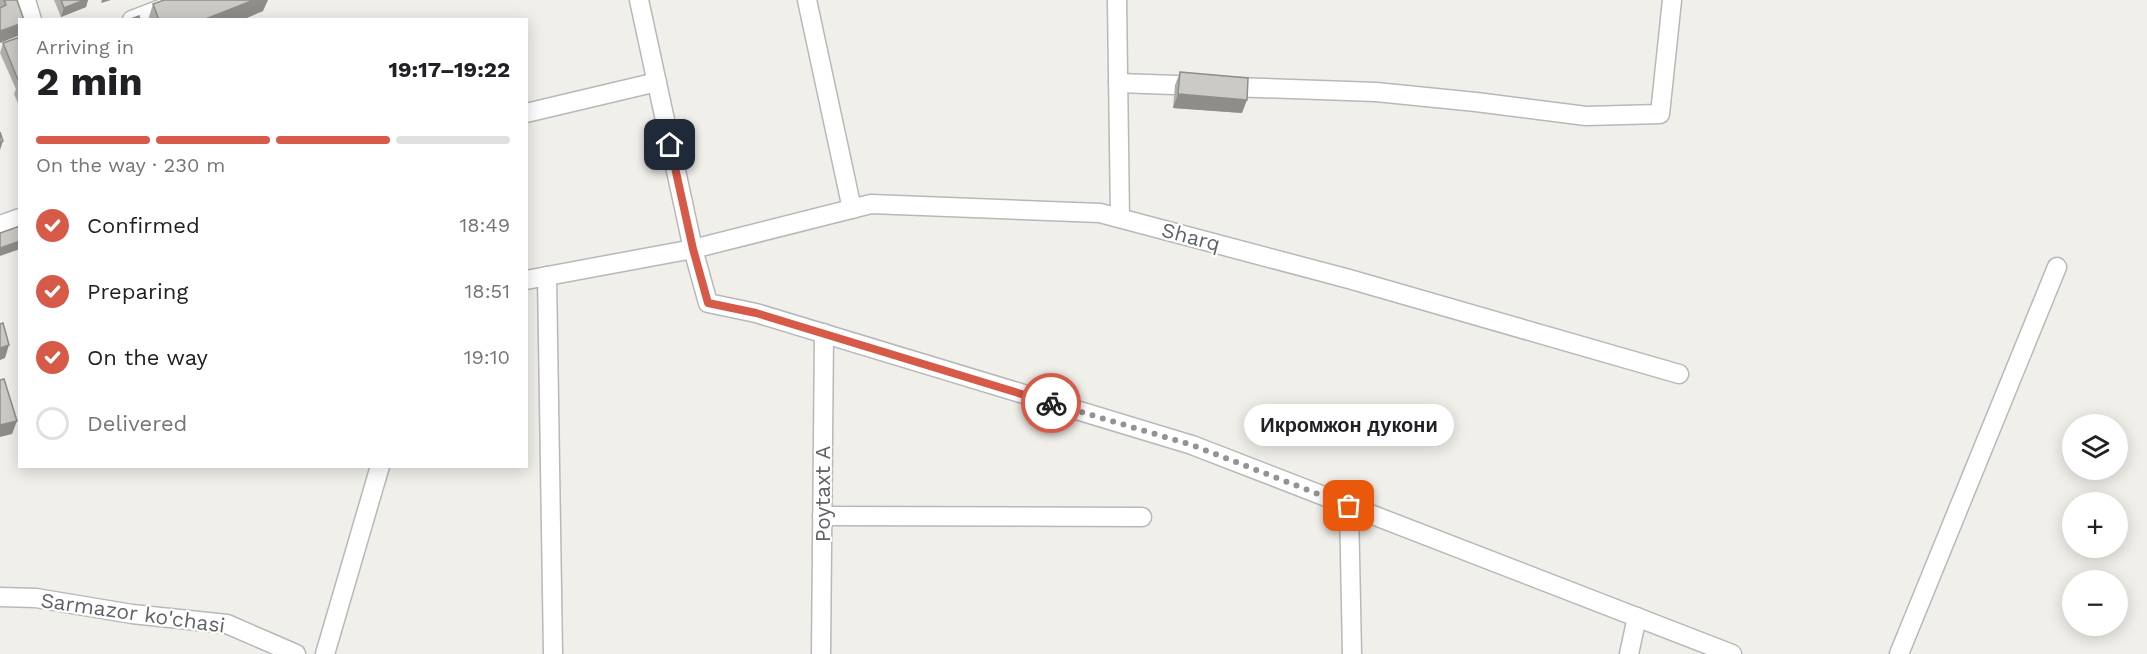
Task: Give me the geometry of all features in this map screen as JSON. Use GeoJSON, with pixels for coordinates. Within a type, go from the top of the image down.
{"type":"FeatureCollection","features":[{"type":"Feature","properties":{"kind":"street"},"geometry":{"type":"LineString","coordinates":[[26,0],[31,18]]}},
{"type":"Feature","properties":{"kind":"street"},"geometry":{"type":"LineString","coordinates":[[137,18],[184,0]]}},
{"type":"Feature","properties":{"kind":"street"},"geometry":{"type":"LineString","coordinates":[[639,0],[693,249],[708,303],[756,313],[1192,445],[1732,654]]}},
{"type":"Feature","properties":{"kind":"street"},"geometry":{"type":"LineString","coordinates":[[807,0],[852,209]]}},
{"type":"Feature","properties":{"kind":"street"},"geometry":{"type":"LineString","coordinates":[[1117,0],[1120,218]]}},
{"type":"Feature","properties":{"kind":"street"},"geometry":{"type":"LineString","coordinates":[[1118,83],[1376,92],[1586,116],[1660,114],[1672,0]]}},
{"type":"Feature","properties":{"kind":"street"},"geometry":{"type":"LineString","coordinates":[[528,113],[657,82]]}},
{"type":"Feature","properties":{"kind":"street","name":"Sharq"},"geometry":{"type":"LineString","coordinates":[[528,280],[693,249],[871,204],[1100,213],[1349,279],[1679,374]]}},
{"type":"Feature","properties":{"kind":"street"},"geometry":{"type":"LineString","coordinates":[[0,225],[18,219]]}},
{"type":"Feature","properties":{"kind":"street"},"geometry":{"type":"LineString","coordinates":[[1899,654],[2057,267]]}},
{"type":"Feature","properties":{"kind":"street"},"geometry":{"type":"LineString","coordinates":[[547,276],[553,654]]}},
{"type":"Feature","properties":{"kind":"street","name":"Poytaxt A"},"geometry":{"type":"LineString","coordinates":[[821,654],[824,333]]}},
{"type":"Feature","properties":{"kind":"street"},"geometry":{"type":"LineString","coordinates":[[325,654],[379,468]]}},
{"type":"Feature","properties":{"kind":"street"},"geometry":{"type":"LineString","coordinates":[[1349,506],[1352,654]]}},
{"type":"Feature","properties":{"kind":"street"},"geometry":{"type":"LineString","coordinates":[[822,516],[1142,516]]}},
{"type":"Feature","properties":{"kind":"street","name":"Sarmazor ko'chasi"},"geometry":{"type":"LineString","coordinates":[[0,597],[36,598],[132,614],[227,624],[296,654]]}},
{"type":"Feature","properties":{"kind":"street"},"geometry":{"type":"LineString","coordinates":[[1629,654],[1637,617]]}},
{"type":"Feature","properties":{"kind":"building"},"geometry":{"type":"Polygon","coordinates":[[[4,0],[17,0],[23,18],[18,18],[18,25],[0,31],[0,8],[6,5],[4,0]]]}},
{"type":"Feature","properties":{"kind":"building"},"geometry":{"type":"Polygon","coordinates":[[[61,0],[84,0],[64,8],[61,0]]]}},
{"type":"Feature","properties":{"kind":"building"},"geometry":{"type":"Polygon","coordinates":[[[164,0],[254,0],[208,18],[158,18],[153,4],[164,0]]]}},
{"type":"Feature","properties":{"kind":"building"},"geometry":{"type":"Polygon","coordinates":[[[18,38],[18,80],[3,43],[18,38]]]}},
{"type":"Feature","properties":{"kind":"building"},"geometry":{"type":"Polygon","coordinates":[[[1180,72],[1248,78],[1247,100],[1178,94],[1180,72]]]}},
{"type":"Feature","properties":{"kind":"building"},"geometry":{"type":"Polygon","coordinates":[[[18,227],[18,242],[0,248],[0,233],[18,227]]]}},
{"type":"Feature","properties":{"kind":"building"},"geometry":{"type":"Polygon","coordinates":[[[3,323],[9,345],[0,348],[0,324],[3,323]]]}},
{"type":"Feature","properties":{"kind":"building"},"geometry":{"type":"Polygon","coordinates":[[[4,379],[17,421],[0,425],[0,380],[4,379]]]}},
{"type":"Feature","properties":{"kind":"way so far"},"geometry":{"type":"LineString","coordinates":[[1051,403],[1192,445],[1349,506]]}},
{"type":"Feature","properties":{"kind":"place","name":"Икромжон дукони"},"geometry":{"type":"Point","coordinates":[1349,506]}},
{"type":"Feature","properties":{"kind":"route"},"geometry":{"type":"LineString","coordinates":[[670,145],[693,249],[708,303],[756,313],[1051,403]]}}]}
